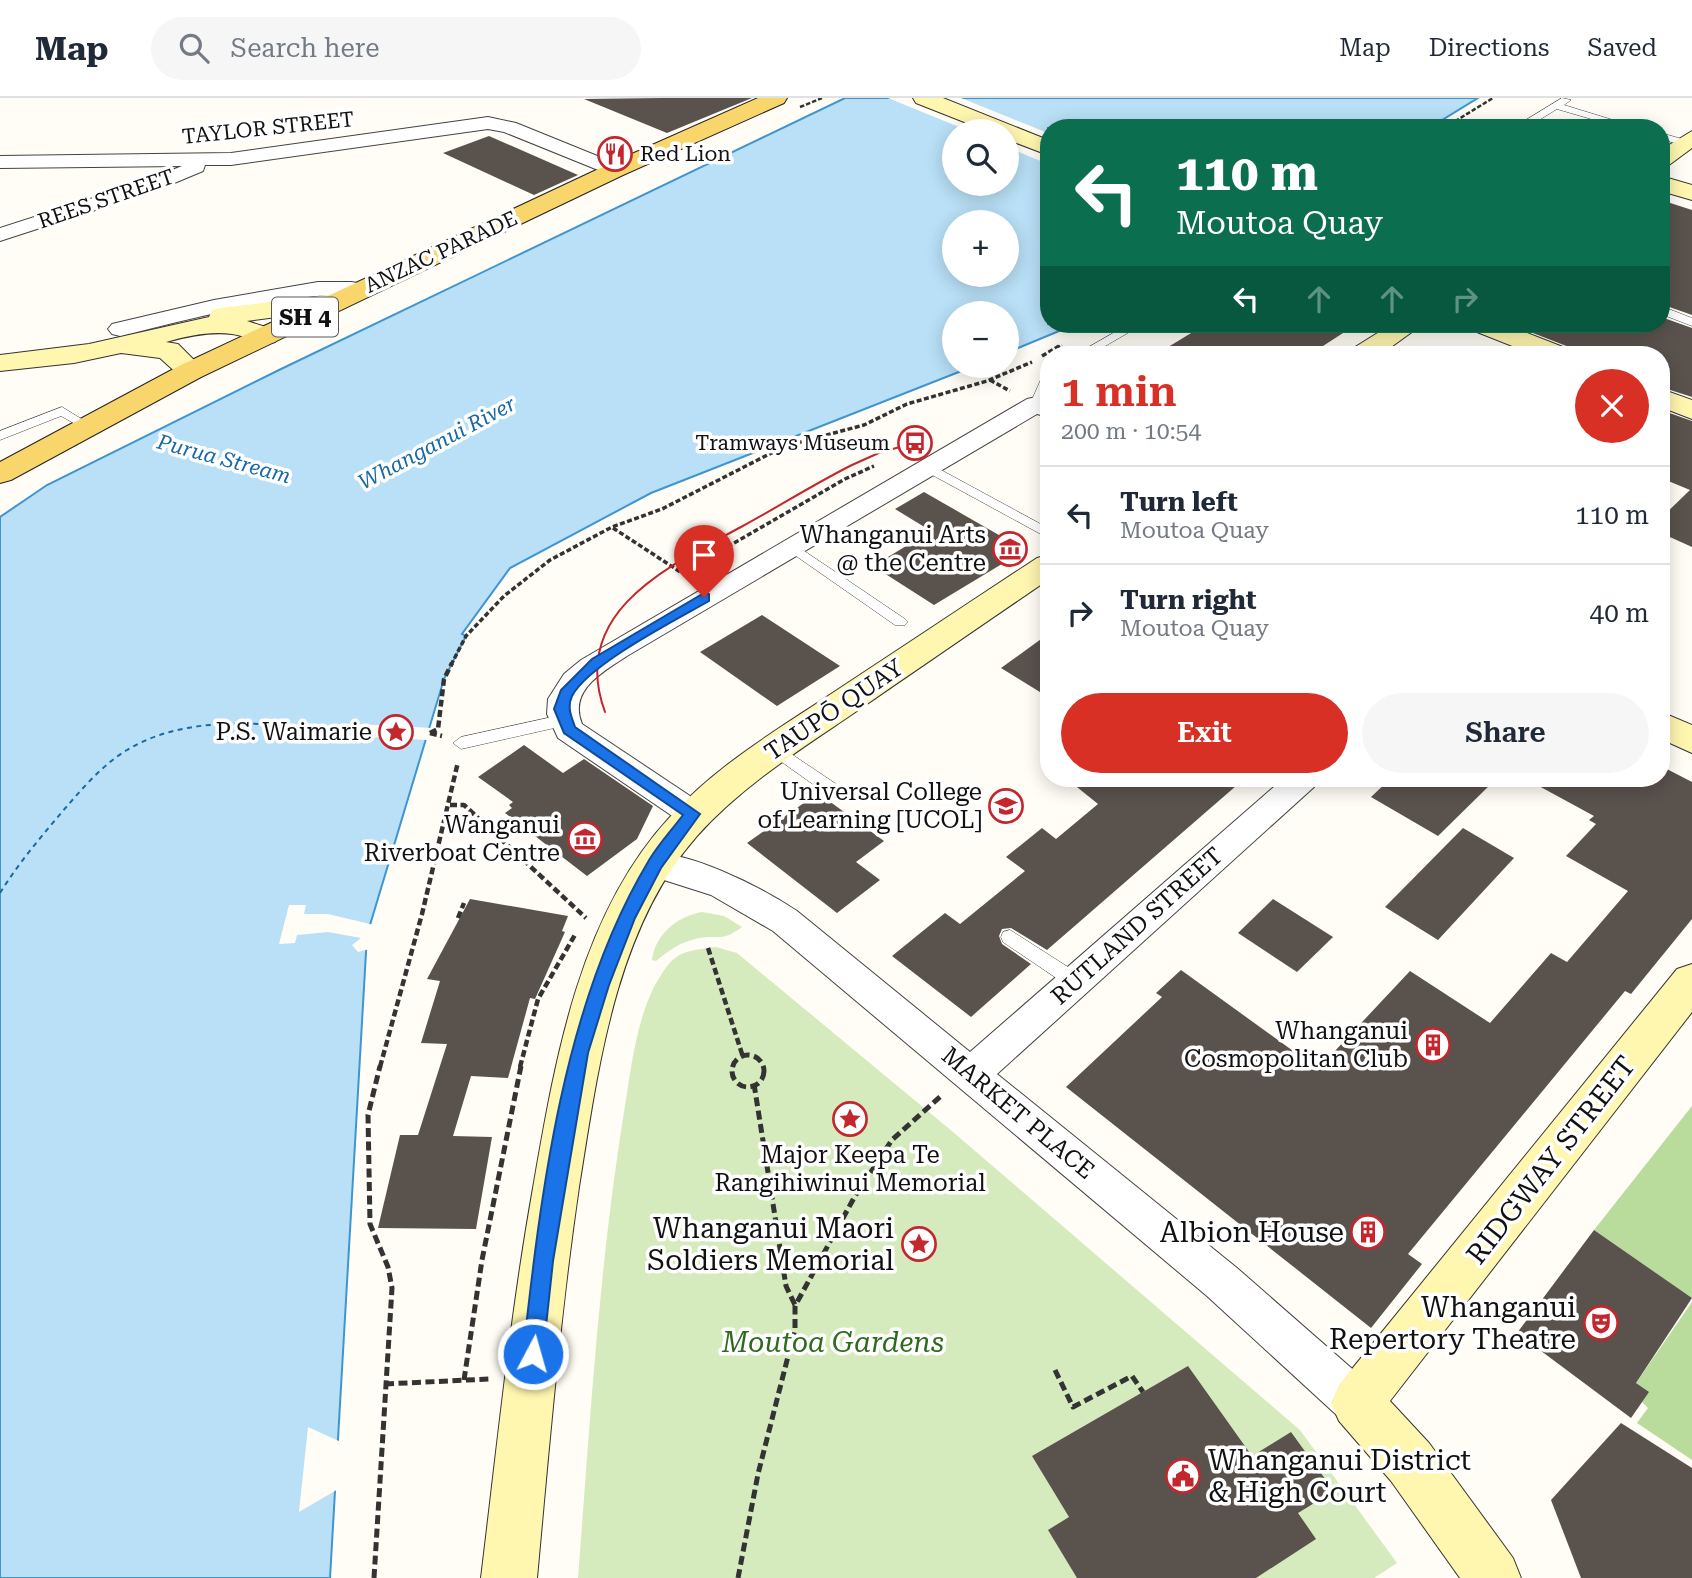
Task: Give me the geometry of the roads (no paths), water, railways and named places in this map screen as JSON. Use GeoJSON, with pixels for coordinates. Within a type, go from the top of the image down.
{"type":"FeatureCollection","features":[{"type":"Feature","properties":{"kind":"main road","name":"ANZAC PARADE"},"geometry":{"type":"LineString","coordinates":[[0,474],[191,371],[615,170],[776,98]]}},
{"type":"Feature","properties":{"kind":"main road"},"geometry":{"type":"LineString","coordinates":[[924,98],[1040,145]]}},
{"type":"Feature","properties":{"kind":"main road"},"geometry":{"type":"LineString","coordinates":[[1670,154],[1689,140]]}},
{"type":"Feature","properties":{"kind":"main road"},"geometry":{"type":"LineString","coordinates":[[1670,186],[1692,193]]}},
{"type":"Feature","properties":{"kind":"main road"},"geometry":{"type":"LineString","coordinates":[[157,340],[205,319],[336,302]]}},
{"type":"Feature","properties":{"kind":"main road"},"geometry":{"type":"LineString","coordinates":[[1376,346],[1396,333]]}},
{"type":"Feature","properties":{"kind":"main road"},"geometry":{"type":"LineString","coordinates":[[1503,333],[1536,346]]}},
{"type":"Feature","properties":{"kind":"main road"},"geometry":{"type":"LineString","coordinates":[[0,363],[119,338],[258,340]]}},
{"type":"Feature","properties":{"kind":"main road"},"geometry":{"type":"LineString","coordinates":[[157,340],[191,371]]}},
{"type":"Feature","properties":{"kind":"main road"},"geometry":{"type":"LineString","coordinates":[[1670,401],[1692,410]]}},
{"type":"Feature","properties":{"kind":"main road","name":"TAUPŌ QUAY"},"geometry":{"type":"LineString","coordinates":[[509,1578],[543,1261],[579,1053],[600,985],[603,926],[692,814],[738,774],[1040,570]]}},
{"type":"Feature","properties":{"kind":"main road"},"geometry":{"type":"LineString","coordinates":[[1670,729],[1692,740]]}},
{"type":"Feature","properties":{"kind":"main road","name":"RIDGWAY STREET"},"geometry":{"type":"LineString","coordinates":[[1357,1403],[1692,981]]}},
{"type":"Feature","properties":{"kind":"main road"},"geometry":{"type":"LineString","coordinates":[[1357,1403],[1410,1462],[1493,1578]]}},
{"type":"Feature","properties":{"kind":"street","name":"TAYLOR STREET"},"geometry":{"type":"LineString","coordinates":[[0,162],[211,161],[290,153],[488,123],[509,127],[615,170]]}},
{"type":"Feature","properties":{"kind":"street","name":"REES STREET"},"geometry":{"type":"LineString","coordinates":[[0,235],[153,185],[211,161]]}},
{"type":"Feature","properties":{"kind":"street"},"geometry":{"type":"LineString","coordinates":[[119,338],[193,310],[343,286],[362,290]]}},
{"type":"Feature","properties":{"kind":"street"},"geometry":{"type":"LineString","coordinates":[[692,814],[569,730],[562,709],[566,693],[597,662],[791,546],[1040,408]]}},
{"type":"Feature","properties":{"kind":"street","name":"RUTLAND STREET"},"geometry":{"type":"LineString","coordinates":[[971,1074],[1294,787]]}},
{"type":"Feature","properties":{"kind":"street","name":"MARKET PLACE"},"geometry":{"type":"LineString","coordinates":[[654,864],[711,880],[765,906],[1222,1282],[1357,1403]]}},
{"type":"Feature","properties":{"kind":"lane"},"geometry":{"type":"LineString","coordinates":[[1534,119],[1570,98]]}},
{"type":"Feature","properties":{"kind":"lane"},"geometry":{"type":"LineString","coordinates":[[1557,106],[1602,119]]}},
{"type":"Feature","properties":{"kind":"lane"},"geometry":{"type":"LineString","coordinates":[[1670,137],[1689,140]]}},
{"type":"Feature","properties":{"kind":"lane"},"geometry":{"type":"LineString","coordinates":[[1670,313],[1692,322]]}},
{"type":"Feature","properties":{"kind":"lane"},"geometry":{"type":"LineString","coordinates":[[1097,346],[1121,333]]}},
{"type":"Feature","properties":{"kind":"lane"},"geometry":{"type":"LineString","coordinates":[[0,436],[62,411],[86,426]]}},
{"type":"Feature","properties":{"kind":"lane"},"geometry":{"type":"LineString","coordinates":[[930,468],[1040,530]]}},
{"type":"Feature","properties":{"kind":"lane"},"geometry":{"type":"LineString","coordinates":[[791,546],[900,622]]}},
{"type":"Feature","properties":{"kind":"lane"},"geometry":{"type":"LineString","coordinates":[[461,743],[566,720]]}},
{"type":"Feature","properties":{"kind":"lane"},"geometry":{"type":"LineString","coordinates":[[775,749],[830,788]]}},
{"type":"Feature","properties":{"kind":"lane"},"geometry":{"type":"LineString","coordinates":[[1010,937],[1075,981]]}},
{"type":"Feature","properties":{"kind":"water"},"geometry":{"type":"Polygon","coordinates":[[[845,98],[1478,98],[1444,119],[1040,119],[1040,333],[1054,333],[1019,348],[1019,301],[942,301],[943,378],[651,493],[510,568],[462,634],[466,636],[444,679],[367,935],[330,1578],[0,1578],[0,517],[47,485],[279,370],[845,98]]]}},
{"type":"Feature","properties":{"kind":"tram line"},"geometry":{"type":"LineString","coordinates":[[605,712],[597,677],[601,646],[613,620],[632,597],[684,558],[838,472],[881,452],[927,440]]}},
{"type":"Feature","properties":{"kind":"place","name":"Red Lion"},"geometry":{"type":"Point","coordinates":[615,154]}},
{"type":"Feature","properties":{"kind":"place","name":"Tramways Museum"},"geometry":{"type":"Point","coordinates":[915,443]}},
{"type":"Feature","properties":{"kind":"place","name":"Whanganui Arts @ the Centre"},"geometry":{"type":"Point","coordinates":[1010,549]}},
{"type":"Feature","properties":{"kind":"place","name":"P.S. Waimarie"},"geometry":{"type":"Point","coordinates":[396,732]}},
{"type":"Feature","properties":{"kind":"place","name":"Universal College of Learning [UCOL]"},"geometry":{"type":"Point","coordinates":[1006,806]}},
{"type":"Feature","properties":{"kind":"place","name":"Wanganui Riverboat Centre"},"geometry":{"type":"Point","coordinates":[585,839]}},
{"type":"Feature","properties":{"kind":"place","name":"Whanganui Cosmopolitan Club"},"geometry":{"type":"Point","coordinates":[1433,1045]}},
{"type":"Feature","properties":{"kind":"place","name":"Major Keepa Te Rangihiwinui Memorial"},"geometry":{"type":"Point","coordinates":[850,1119]}},
{"type":"Feature","properties":{"kind":"place","name":"Albion House"},"geometry":{"type":"Point","coordinates":[1368,1232]}},
{"type":"Feature","properties":{"kind":"place","name":"Whanganui Maori Soldiers Memorial"},"geometry":{"type":"Point","coordinates":[919,1244]}},
{"type":"Feature","properties":{"kind":"place","name":"Whanganui Repertory Theatre"},"geometry":{"type":"Point","coordinates":[1601,1323]}},
{"type":"Feature","properties":{"kind":"place","name":"Whanganui District & High Court"},"geometry":{"type":"Point","coordinates":[1183,1476]}},
{"type":"Feature","properties":{"kind":"water label","name":"Whanganui River"},"geometry":{"type":"Point","coordinates":[437,443]}},
{"type":"Feature","properties":{"kind":"water label","name":"Purua Stream"},"geometry":{"type":"Point","coordinates":[224,459]}},
{"type":"Feature","properties":{"kind":"park label","name":"Moutoa Gardens"},"geometry":{"type":"Point","coordinates":[833,1342]}}]}
